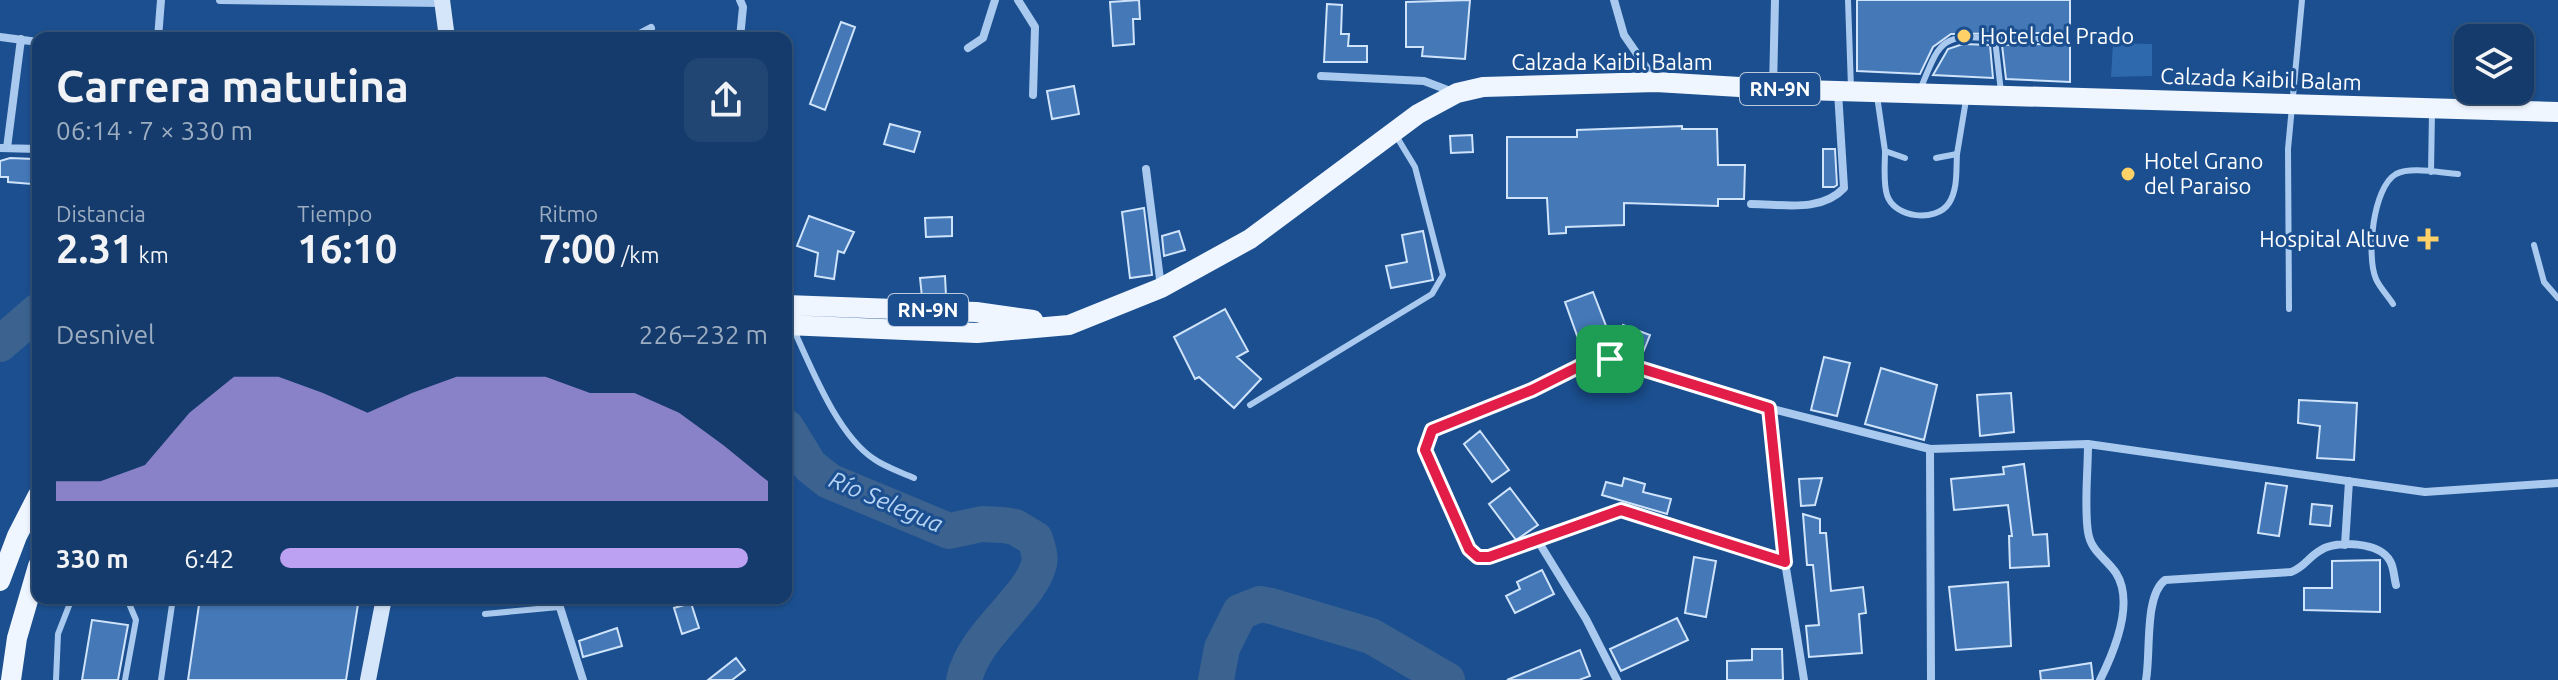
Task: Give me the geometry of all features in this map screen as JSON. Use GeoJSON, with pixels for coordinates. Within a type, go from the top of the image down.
{"type":"FeatureCollection","features":[{"type":"Feature","properties":{"kind":"main road","name":"Calzada Kaibil Balam"},"geometry":{"type":"LineString","coordinates":[[792,325],[977,333],[1069,325],[1161,288],[1250,239],[1393,131],[1457,93],[1483,87],[1656,82],[1773,89],[2558,112]]}},
{"type":"Feature","properties":{"kind":"main road","name":"Calzada Kaibil Balam"},"geometry":{"type":"LineString","coordinates":[[792,305],[976,312],[1069,325]]}},
{"type":"Feature","properties":{"kind":"main road"},"geometry":{"type":"LineString","coordinates":[[0,581],[32,507]]}},
{"type":"Feature","properties":{"kind":"main road"},"geometry":{"type":"LineString","coordinates":[[11,680],[17,638],[32,587]]}},
{"type":"Feature","properties":{"kind":"street"},"geometry":{"type":"LineString","coordinates":[[158,32],[161,0]]}},
{"type":"Feature","properties":{"kind":"street"},"geometry":{"type":"LineString","coordinates":[[220,0],[442,2],[446,32]]}},
{"type":"Feature","properties":{"kind":"street"},"geometry":{"type":"LineString","coordinates":[[740,0],[743,7],[741,32]]}},
{"type":"Feature","properties":{"kind":"street"},"geometry":{"type":"LineString","coordinates":[[968,48],[983,38],[995,0]]}},
{"type":"Feature","properties":{"kind":"street"},"geometry":{"type":"LineString","coordinates":[[1018,0],[1035,27],[1033,95]]}},
{"type":"Feature","properties":{"kind":"street"},"geometry":{"type":"LineString","coordinates":[[1614,0],[1624,35],[1656,82]]}},
{"type":"Feature","properties":{"kind":"street"},"geometry":{"type":"LineString","coordinates":[[1773,89],[1775,0]]}},
{"type":"Feature","properties":{"kind":"street"},"geometry":{"type":"LineString","coordinates":[[643,32],[651,28]]}},
{"type":"Feature","properties":{"kind":"street"},"geometry":{"type":"LineString","coordinates":[[0,37],[32,41]]}},
{"type":"Feature","properties":{"kind":"street"},"geometry":{"type":"LineString","coordinates":[[21,39],[4,148],[32,149]]}},
{"type":"Feature","properties":{"kind":"street"},"geometry":{"type":"LineString","coordinates":[[1321,76],[1424,81],[1457,93]]}},
{"type":"Feature","properties":{"kind":"street"},"geometry":{"type":"LineString","coordinates":[[1751,204],[1817,205],[1844,188],[1845,91]]}},
{"type":"Feature","properties":{"kind":"street"},"geometry":{"type":"LineString","coordinates":[[1146,169],[1161,288]]}},
{"type":"Feature","properties":{"kind":"street"},"geometry":{"type":"LineString","coordinates":[[1785,562],[1621,510],[1538,541],[1489,557],[1478,557],[1469,549],[1425,450],[1432,430],[1532,390],[1592,360],[1610,359],[1769,408],[1930,449],[2088,444],[2425,492],[2558,483]]}},
{"type":"Feature","properties":{"kind":"street"},"geometry":{"type":"LineString","coordinates":[[1769,408],[1785,562],[1804,680]]}},
{"type":"Feature","properties":{"kind":"street"},"geometry":{"type":"LineString","coordinates":[[2088,444],[2088,534],[2096,554],[2116,572],[2124,594],[2115,651],[2100,680]]}},
{"type":"Feature","properties":{"kind":"street"},"geometry":{"type":"LineString","coordinates":[[1930,449],[1931,680]]}},
{"type":"Feature","properties":{"kind":"street"},"geometry":{"type":"LineString","coordinates":[[2345,545],[2349,481]]}},
{"type":"Feature","properties":{"kind":"street"},"geometry":{"type":"LineString","coordinates":[[1538,541],[1586,619],[1617,680]]}},
{"type":"Feature","properties":{"kind":"street"},"geometry":{"type":"LineString","coordinates":[[2146,680],[2152,602],[2156,587],[2165,580],[2291,572],[2304,567],[2321,549],[2345,545],[2376,548],[2390,560],[2396,585]]}},
{"type":"Feature","properties":{"kind":"street"},"geometry":{"type":"LineString","coordinates":[[368,680],[383,604]]}},
{"type":"Feature","properties":{"kind":"street"},"geometry":{"type":"LineString","coordinates":[[559,604],[583,680]]}},
{"type":"Feature","properties":{"kind":"lane"},"geometry":{"type":"LineString","coordinates":[[1845,91],[1848,0]]}},
{"type":"Feature","properties":{"kind":"lane"},"geometry":{"type":"LineString","coordinates":[[2289,309],[2288,149],[2302,0]]}},
{"type":"Feature","properties":{"kind":"lane"},"geometry":{"type":"LineString","coordinates":[[1919,93],[1938,47],[1953,36],[2040,39]]}},
{"type":"Feature","properties":{"kind":"lane"},"geometry":{"type":"LineString","coordinates":[[1995,39],[2002,96]]}},
{"type":"Feature","properties":{"kind":"lane"},"geometry":{"type":"LineString","coordinates":[[1877,92],[1885,151],[1886,193],[1891,205],[1901,212],[1930,215],[1942,212],[1950,202],[1955,187],[1967,95]]}},
{"type":"Feature","properties":{"kind":"lane"},"geometry":{"type":"LineString","coordinates":[[2431,172],[2432,108]]}},
{"type":"Feature","properties":{"kind":"lane"},"geometry":{"type":"LineString","coordinates":[[1250,405],[1432,294],[1439,286],[1443,275],[1415,167],[1393,131]]}},
{"type":"Feature","properties":{"kind":"lane"},"geometry":{"type":"LineString","coordinates":[[1885,151],[1905,158]]}},
{"type":"Feature","properties":{"kind":"lane"},"geometry":{"type":"LineString","coordinates":[[1936,158],[1957,154]]}},
{"type":"Feature","properties":{"kind":"lane"},"geometry":{"type":"LineString","coordinates":[[2393,304],[2375,278],[2372,254],[2378,196],[2387,181],[2399,173],[2458,174]]}},
{"type":"Feature","properties":{"kind":"lane"},"geometry":{"type":"LineString","coordinates":[[2534,245],[2544,282],[2558,298]]}},
{"type":"Feature","properties":{"kind":"lane"},"geometry":{"type":"LineString","coordinates":[[792,327],[818,383],[856,443],[874,460],[914,478]]}},
{"type":"Feature","properties":{"kind":"lane"},"geometry":{"type":"LineString","coordinates":[[56,680],[58,634],[70,604]]}},
{"type":"Feature","properties":{"kind":"lane"},"geometry":{"type":"LineString","coordinates":[[125,680],[136,620],[129,604]]}},
{"type":"Feature","properties":{"kind":"lane"},"geometry":{"type":"LineString","coordinates":[[161,680],[172,604]]}},
{"type":"Feature","properties":{"kind":"lane"},"geometry":{"type":"LineString","coordinates":[[485,614],[546,604]]}},
{"type":"Feature","properties":{"kind":"shaded area"},"geometry":{"type":"Polygon","coordinates":[[[2113,43],[2152,44],[2152,76],[2111,77],[2113,43]]]}},
{"type":"Feature","properties":{"kind":"building"},"geometry":{"type":"Polygon","coordinates":[[[1139,0],[1140,19],[1133,19],[1134,44],[1113,46],[1110,2],[1139,0]]]}},
{"type":"Feature","properties":{"kind":"building"},"geometry":{"type":"Polygon","coordinates":[[[1470,0],[1465,59],[1422,56],[1423,47],[1406,47],[1406,2],[1470,0]]]}},
{"type":"Feature","properties":{"kind":"building","name":"Hotel del Prado"},"geometry":{"type":"Polygon","coordinates":[[[1857,0],[2070,0],[2070,82],[2006,79],[2002,45],[2042,44],[2046,38],[2040,33],[1951,34],[1933,47],[1920,74],[1857,71],[1857,0]]]}},
{"type":"Feature","properties":{"kind":"building"},"geometry":{"type":"Polygon","coordinates":[[[1327,4],[1342,5],[1341,34],[1349,34],[1348,46],[1367,46],[1367,62],[1324,62],[1327,4]]]}},
{"type":"Feature","properties":{"kind":"building"},"geometry":{"type":"Polygon","coordinates":[[[841,22],[855,27],[825,110],[810,104],[841,22]]]}},
{"type":"Feature","properties":{"kind":"building"},"geometry":{"type":"Polygon","coordinates":[[[1963,44],[1990,45],[1993,78],[1933,75],[1948,49],[1963,44]]]}},
{"type":"Feature","properties":{"kind":"building"},"geometry":{"type":"Polygon","coordinates":[[[1074,86],[1079,114],[1052,119],[1047,91],[1074,86]]]}},
{"type":"Feature","properties":{"kind":"building"},"geometry":{"type":"Polygon","coordinates":[[[890,124],[920,132],[914,152],[884,144],[890,124]]]}},
{"type":"Feature","properties":{"kind":"building"},"geometry":{"type":"Polygon","coordinates":[[[1682,126],[1682,129],[1717,129],[1718,165],[1745,165],[1744,199],[1718,199],[1718,206],[1624,203],[1624,225],[1566,227],[1566,233],[1549,234],[1547,198],[1507,198],[1507,137],[1577,137],[1577,130],[1682,126]]]}},
{"type":"Feature","properties":{"kind":"building"},"geometry":{"type":"Polygon","coordinates":[[[1472,135],[1473,152],[1451,153],[1450,136],[1472,135]]]}},
{"type":"Feature","properties":{"kind":"building"},"geometry":{"type":"Polygon","coordinates":[[[1823,149],[1835,149],[1837,185],[1834,187],[1823,187],[1823,149]]]}},
{"type":"Feature","properties":{"kind":"building"},"geometry":{"type":"Polygon","coordinates":[[[32,159],[32,184],[8,182],[8,177],[0,177],[0,161],[32,159]]]}},
{"type":"Feature","properties":{"kind":"building"},"geometry":{"type":"Polygon","coordinates":[[[1144,208],[1152,275],[1130,278],[1122,212],[1144,208]]]}},
{"type":"Feature","properties":{"kind":"building"},"geometry":{"type":"Polygon","coordinates":[[[809,216],[854,232],[844,253],[838,251],[834,279],[815,276],[818,253],[797,246],[809,216]]]}},
{"type":"Feature","properties":{"kind":"building"},"geometry":{"type":"Polygon","coordinates":[[[952,217],[952,236],[926,237],[925,218],[952,217]]]}},
{"type":"Feature","properties":{"kind":"building"},"geometry":{"type":"Polygon","coordinates":[[[1179,231],[1185,250],[1164,256],[1162,236],[1179,231]]]}},
{"type":"Feature","properties":{"kind":"building"},"geometry":{"type":"Polygon","coordinates":[[[1423,231],[1433,280],[1391,288],[1386,266],[1407,262],[1402,235],[1423,231]]]}},
{"type":"Feature","properties":{"kind":"building"},"geometry":{"type":"Polygon","coordinates":[[[945,276],[946,296],[922,297],[920,278],[945,276]]]}},
{"type":"Feature","properties":{"kind":"building"},"geometry":{"type":"Polygon","coordinates":[[[1593,292],[1613,344],[1584,355],[1565,302],[1593,292]]]}},
{"type":"Feature","properties":{"kind":"building"},"geometry":{"type":"Polygon","coordinates":[[[1225,309],[1248,351],[1237,357],[1261,379],[1234,408],[1199,377],[1195,379],[1174,337],[1225,309]]]}},
{"type":"Feature","properties":{"kind":"building"},"geometry":{"type":"Polygon","coordinates":[[[1623,325],[1650,335],[1642,355],[1616,345],[1623,325]]]}},
{"type":"Feature","properties":{"kind":"building"},"geometry":{"type":"Polygon","coordinates":[[[1824,357],[1850,363],[1837,416],[1811,410],[1824,357]]]}},
{"type":"Feature","properties":{"kind":"building"},"geometry":{"type":"Polygon","coordinates":[[[1881,368],[1937,385],[1924,440],[1865,424],[1881,368]]]}},
{"type":"Feature","properties":{"kind":"building"},"geometry":{"type":"Polygon","coordinates":[[[2011,393],[2014,432],[1980,436],[1977,395],[2011,393]]]}},
{"type":"Feature","properties":{"kind":"building"},"geometry":{"type":"Polygon","coordinates":[[[2299,400],[2357,403],[2354,460],[2317,458],[2320,426],[2298,423],[2299,400]]]}},
{"type":"Feature","properties":{"kind":"building"},"geometry":{"type":"Polygon","coordinates":[[[1480,431],[1509,470],[1492,482],[1464,444],[1480,431]]]}},
{"type":"Feature","properties":{"kind":"building"},"geometry":{"type":"Polygon","coordinates":[[[2024,464],[2033,535],[2047,534],[2049,566],[2010,568],[2009,536],[2012,536],[2008,505],[1954,510],[1951,479],[2004,474],[2003,467],[2024,464]]]}},
{"type":"Feature","properties":{"kind":"building"},"geometry":{"type":"Polygon","coordinates":[[[1624,478],[1645,484],[1643,492],[1671,499],[1667,514],[1602,495],[1606,482],[1622,486],[1624,478]]]}},
{"type":"Feature","properties":{"kind":"building"},"geometry":{"type":"Polygon","coordinates":[[[1822,478],[1815,505],[1801,506],[1799,479],[1822,478]]]}},
{"type":"Feature","properties":{"kind":"building"},"geometry":{"type":"Polygon","coordinates":[[[2266,483],[2287,486],[2279,536],[2258,533],[2266,483]]]}},
{"type":"Feature","properties":{"kind":"building"},"geometry":{"type":"Polygon","coordinates":[[[1510,488],[1538,525],[1516,540],[1489,504],[1510,488]]]}},
{"type":"Feature","properties":{"kind":"building"},"geometry":{"type":"Polygon","coordinates":[[[2312,504],[2332,506],[2330,526],[2310,524],[2312,504]]]}},
{"type":"Feature","properties":{"kind":"building"},"geometry":{"type":"Polygon","coordinates":[[[1803,514],[1820,519],[1820,533],[1826,533],[1831,591],[1863,587],[1866,613],[1859,614],[1862,653],[1809,657],[1806,626],[1819,625],[1813,565],[1807,565],[1803,514]]]}},
{"type":"Feature","properties":{"kind":"building"},"geometry":{"type":"Polygon","coordinates":[[[1694,557],[1716,561],[1706,617],[1685,613],[1694,557]]]}},
{"type":"Feature","properties":{"kind":"building"},"geometry":{"type":"Polygon","coordinates":[[[2380,560],[2380,612],[2304,610],[2304,588],[2332,588],[2332,561],[2380,560]]]}},
{"type":"Feature","properties":{"kind":"building"},"geometry":{"type":"Polygon","coordinates":[[[1542,570],[1554,594],[1515,613],[1506,596],[1520,589],[1517,582],[1542,570]]]}},
{"type":"Feature","properties":{"kind":"building"},"geometry":{"type":"Polygon","coordinates":[[[2008,582],[2011,646],[1956,650],[1949,587],[2008,582]]]}},
{"type":"Feature","properties":{"kind":"building"},"geometry":{"type":"Polygon","coordinates":[[[199,604],[358,604],[346,680],[188,680],[199,604]]]}},
{"type":"Feature","properties":{"kind":"building"},"geometry":{"type":"Polygon","coordinates":[[[691,604],[699,628],[682,634],[674,608],[691,604]]]}},
{"type":"Feature","properties":{"kind":"building"},"geometry":{"type":"Polygon","coordinates":[[[1677,618],[1688,640],[1621,671],[1610,649],[1677,618]]]}},
{"type":"Feature","properties":{"kind":"building"},"geometry":{"type":"Polygon","coordinates":[[[92,620],[128,625],[118,680],[82,680],[92,620]]]}},
{"type":"Feature","properties":{"kind":"building"},"geometry":{"type":"Polygon","coordinates":[[[617,628],[622,646],[583,657],[579,641],[617,628]]]}},
{"type":"Feature","properties":{"kind":"building"},"geometry":{"type":"Polygon","coordinates":[[[1752,649],[1782,649],[1783,680],[1727,680],[1727,661],[1752,660],[1752,649]]]}},
{"type":"Feature","properties":{"kind":"building"},"geometry":{"type":"Polygon","coordinates":[[[1580,650],[1590,676],[1579,680],[1507,680],[1580,650]]]}},
{"type":"Feature","properties":{"kind":"building"},"geometry":{"type":"Polygon","coordinates":[[[736,658],[745,670],[732,680],[708,680],[736,658]]]}},
{"type":"Feature","properties":{"kind":"building"},"geometry":{"type":"Polygon","coordinates":[[[2091,663],[2093,680],[2041,680],[2040,671],[2091,663]]]}},
{"type":"Feature","properties":{"kind":"waterway","name":"Río Selegua"},"geometry":{"type":"LineString","coordinates":[[0,344],[32,316]]}},
{"type":"Feature","properties":{"kind":"waterway","name":"Río Selegua"},"geometry":{"type":"LineString","coordinates":[[792,437],[810,466],[829,481],[949,531],[982,524],[1003,525],[1015,527],[1035,539],[1039,561],[1034,577],[979,648],[964,680]]}},
{"type":"Feature","properties":{"kind":"waterway","name":"Río Selegua"},"geometry":{"type":"LineString","coordinates":[[1216,680],[1222,648],[1240,612],[1260,604],[1371,636],[1447,680]]}},
{"type":"Feature","properties":{"kind":"place","name":"Hotel del Prado"},"geometry":{"type":"Point","coordinates":[1964,36]}},
{"type":"Feature","properties":{"kind":"place","name":"Hotel Grano del Paraiso"},"geometry":{"type":"Point","coordinates":[2128,174]}},
{"type":"Feature","properties":{"kind":"place","name":"Hospital Altuve"},"geometry":{"type":"Point","coordinates":[2428,239]}},
{"type":"Feature","properties":{"kind":"route"},"geometry":{"type":"LineString","coordinates":[[1610,359],[1769,408],[1785,562],[1621,510],[1489,557],[1478,557],[1469,549],[1425,450],[1432,430],[1532,390],[1592,360],[1610,359]]}}]}
